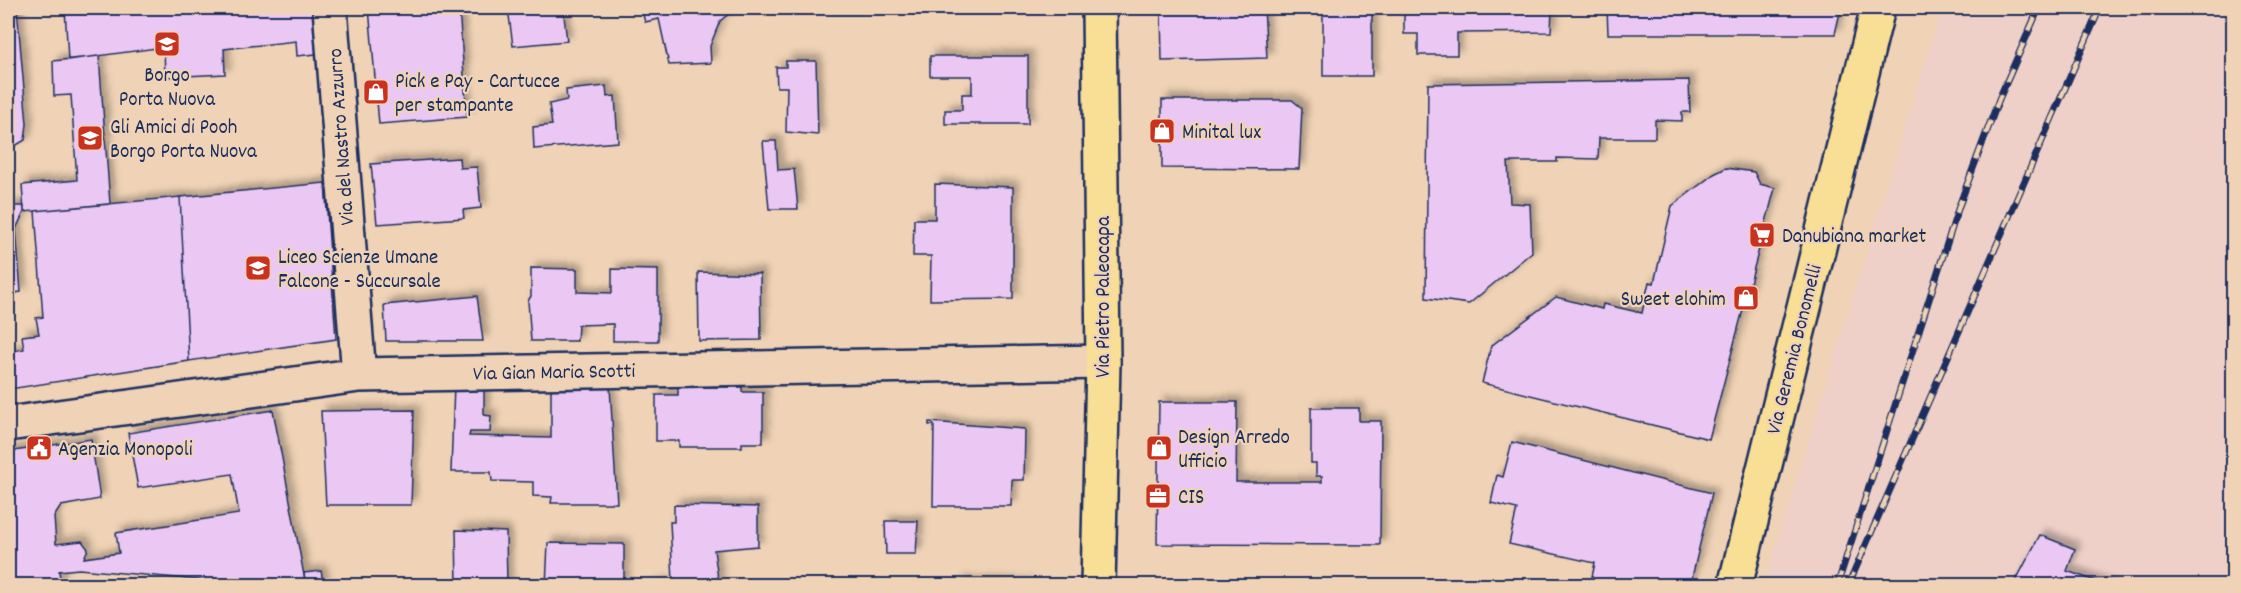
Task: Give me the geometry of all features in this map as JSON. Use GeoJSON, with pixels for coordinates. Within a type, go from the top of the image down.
{"type":"FeatureCollection","features":[{"type":"Feature","properties":{"kind":"main road","name":"Via Pietro Paleocapa"},"geometry":{"type":"LineString","coordinates":[[1098,585],[1103,362],[1099,8]]}},
{"type":"Feature","properties":{"kind":"main road","name":"Via Geremia Bonomelli"},"geometry":{"type":"LineString","coordinates":[[1735,585],[1878,8]]}},
{"type":"Feature","properties":{"kind":"street","name":"Via del Nastro Azzurro"},"geometry":{"type":"LineString","coordinates":[[330,8],[359,375]]}},
{"type":"Feature","properties":{"kind":"street","name":"Via Gian Maria Scotti"},"geometry":{"type":"LineString","coordinates":[[8,424],[359,375],[1103,362]]}},
{"type":"Feature","properties":{"kind":"shaded area"},"geometry":{"type":"Polygon","coordinates":[[[1942,8],[2233,8],[2233,585],[1764,586],[1942,8]]]}},
{"type":"Feature","properties":{"kind":"building"},"geometry":{"type":"Polygon","coordinates":[[[8,8],[17,8],[27,124],[25,140],[15,146],[8,146],[8,8]]]}},
{"type":"Feature","properties":{"kind":"building","name":"Borgo Porta Nuova"},"geometry":{"type":"Polygon","coordinates":[[[65,8],[312,8],[316,54],[297,56],[296,41],[224,49],[225,74],[165,77],[164,47],[68,60],[65,8]]]}},
{"type":"Feature","properties":{"kind":"building"},"geometry":{"type":"Polygon","coordinates":[[[369,8],[459,8],[467,117],[379,124],[369,8]]]}},
{"type":"Feature","properties":{"kind":"building"},"geometry":{"type":"Polygon","coordinates":[[[508,8],[563,8],[567,41],[513,46],[508,8]]]}},
{"type":"Feature","properties":{"kind":"building"},"geometry":{"type":"Polygon","coordinates":[[[641,8],[736,8],[720,21],[710,46],[711,63],[669,65],[659,19],[645,22],[641,8]]]}},
{"type":"Feature","properties":{"kind":"building"},"geometry":{"type":"Polygon","coordinates":[[[1161,8],[1264,8],[1267,58],[1162,61],[1161,8]]]}},
{"type":"Feature","properties":{"kind":"building"},"geometry":{"type":"Polygon","coordinates":[[[1323,8],[1372,8],[1372,76],[1323,76],[1323,8]]]}},
{"type":"Feature","properties":{"kind":"building"},"geometry":{"type":"Polygon","coordinates":[[[1404,8],[1552,8],[1551,32],[1457,33],[1457,55],[1418,55],[1418,34],[1404,34],[1404,8]]]}},
{"type":"Feature","properties":{"kind":"building"},"geometry":{"type":"Polygon","coordinates":[[[1607,8],[1841,8],[1835,34],[1608,34],[1607,8]]]}},
{"type":"Feature","properties":{"kind":"building","name":"Gli Amici di Pooh Borgo Porta Nuova"},"geometry":{"type":"Polygon","coordinates":[[[99,56],[110,204],[24,212],[22,185],[77,180],[71,95],[54,96],[53,61],[99,56]]]}},
{"type":"Feature","properties":{"kind":"building"},"geometry":{"type":"Polygon","coordinates":[[[930,56],[1028,56],[1028,124],[945,124],[945,110],[962,110],[962,94],[972,94],[972,76],[930,76],[930,56]]]}},
{"type":"Feature","properties":{"kind":"building"},"geometry":{"type":"Polygon","coordinates":[[[786,61],[816,61],[818,135],[786,132],[787,87],[777,87],[776,67],[786,67],[786,61]]]}},
{"type":"Feature","properties":{"kind":"building"},"geometry":{"type":"Polygon","coordinates":[[[1689,80],[1690,112],[1682,112],[1682,121],[1655,120],[1655,138],[1599,138],[1598,159],[1557,158],[1557,162],[1508,162],[1510,203],[1530,204],[1532,252],[1469,304],[1426,298],[1428,84],[1689,80]]]}},
{"type":"Feature","properties":{"kind":"building"},"geometry":{"type":"Polygon","coordinates":[[[606,86],[607,97],[615,96],[618,142],[534,149],[533,127],[552,125],[549,104],[567,100],[566,90],[606,86]]]}},
{"type":"Feature","properties":{"kind":"building"},"geometry":{"type":"Polygon","coordinates":[[[1162,100],[1292,100],[1302,108],[1299,169],[1162,168],[1162,100]]]}},
{"type":"Feature","properties":{"kind":"building"},"geometry":{"type":"Polygon","coordinates":[[[763,141],[776,141],[778,170],[794,169],[798,209],[769,209],[763,141]]]}},
{"type":"Feature","properties":{"kind":"building"},"geometry":{"type":"Polygon","coordinates":[[[459,158],[460,168],[477,167],[481,208],[463,210],[464,218],[377,224],[371,164],[459,158]]]}},
{"type":"Feature","properties":{"kind":"building"},"geometry":{"type":"Polygon","coordinates":[[[1726,168],[1754,172],[1760,184],[1775,188],[1709,439],[1482,383],[1491,346],[1556,297],[1602,309],[1603,304],[1642,313],[1649,282],[1654,283],[1672,206],[1714,174],[1726,168]]]}},
{"type":"Feature","properties":{"kind":"building","name":"Liceo Scienze Umane Falcone - Succursale"},"geometry":{"type":"Polygon","coordinates":[[[325,183],[336,339],[189,361],[180,197],[325,183]]]}},
{"type":"Feature","properties":{"kind":"building"},"geometry":{"type":"Polygon","coordinates":[[[935,184],[1013,187],[1013,299],[930,300],[931,256],[913,256],[914,219],[935,219],[935,184]]]}},
{"type":"Feature","properties":{"kind":"building"},"geometry":{"type":"Polygon","coordinates":[[[180,197],[189,361],[10,389],[8,352],[24,349],[22,336],[39,334],[36,318],[43,317],[35,211],[180,197]]]}},
{"type":"Feature","properties":{"kind":"building"},"geometry":{"type":"Polygon","coordinates":[[[8,206],[24,206],[24,212],[16,229],[21,292],[8,294],[8,206]]]}},
{"type":"Feature","properties":{"kind":"building"},"geometry":{"type":"Polygon","coordinates":[[[531,268],[577,269],[577,292],[612,293],[612,269],[658,270],[658,341],[613,341],[613,324],[578,325],[577,341],[531,341],[528,301],[531,296],[531,268]]]}},
{"type":"Feature","properties":{"kind":"building"},"geometry":{"type":"Polygon","coordinates":[[[698,272],[760,274],[761,340],[699,341],[698,272]]]}},
{"type":"Feature","properties":{"kind":"building"},"geometry":{"type":"Polygon","coordinates":[[[477,296],[483,341],[386,341],[384,305],[477,296]]]}},
{"type":"Feature","properties":{"kind":"building"},"geometry":{"type":"Polygon","coordinates":[[[454,385],[484,385],[484,415],[491,416],[490,432],[470,432],[469,436],[551,438],[551,387],[610,387],[617,503],[551,503],[552,497],[533,496],[533,482],[492,481],[491,472],[451,472],[454,385]]]}},
{"type":"Feature","properties":{"kind":"building"},"geometry":{"type":"Polygon","coordinates":[[[678,387],[742,387],[742,392],[763,392],[763,443],[742,443],[742,447],[679,447],[679,441],[656,441],[656,395],[678,395],[678,387]]]}},
{"type":"Feature","properties":{"kind":"building"},"geometry":{"type":"Polygon","coordinates":[[[1159,402],[1237,402],[1236,482],[1322,482],[1322,476],[1316,476],[1316,463],[1311,463],[1311,408],[1359,408],[1359,421],[1381,421],[1380,545],[1157,544],[1159,402]]]}},
{"type":"Feature","properties":{"kind":"building"},"geometry":{"type":"Polygon","coordinates":[[[273,410],[306,586],[264,586],[79,569],[59,571],[61,586],[8,586],[8,519],[10,516],[8,452],[91,439],[100,499],[61,506],[54,517],[56,544],[82,541],[88,549],[84,558],[119,553],[116,533],[239,514],[232,474],[138,488],[128,433],[273,410]]]}},
{"type":"Feature","properties":{"kind":"building"},"geometry":{"type":"Polygon","coordinates":[[[414,410],[411,505],[326,505],[321,411],[414,410]]]}},
{"type":"Feature","properties":{"kind":"building"},"geometry":{"type":"Polygon","coordinates":[[[929,422],[1025,429],[1024,480],[1012,480],[1011,506],[933,506],[934,425],[929,425],[929,422]]]}},
{"type":"Feature","properties":{"kind":"building"},"geometry":{"type":"Polygon","coordinates":[[[1512,442],[1712,493],[1690,586],[1590,586],[1595,563],[1509,544],[1517,509],[1491,503],[1497,475],[1503,477],[1512,442]]]}},
{"type":"Feature","properties":{"kind":"building"},"geometry":{"type":"Polygon","coordinates":[[[674,505],[758,507],[758,546],[714,550],[719,586],[647,586],[673,581],[670,522],[674,522],[674,505]]]}},
{"type":"Feature","properties":{"kind":"building"},"geometry":{"type":"Polygon","coordinates":[[[885,521],[918,521],[916,554],[886,554],[885,521]]]}},
{"type":"Feature","properties":{"kind":"building"},"geometry":{"type":"Polygon","coordinates":[[[456,530],[506,532],[507,586],[457,586],[456,530]]]}},
{"type":"Feature","properties":{"kind":"building"},"geometry":{"type":"Polygon","coordinates":[[[2040,535],[2075,549],[2067,571],[2110,586],[2013,586],[2040,535]]]}},
{"type":"Feature","properties":{"kind":"building"},"geometry":{"type":"Polygon","coordinates":[[[548,543],[624,544],[624,586],[546,586],[548,543]]]}},
{"type":"Feature","properties":{"kind":"building"},"geometry":{"type":"Polygon","coordinates":[[[321,571],[324,586],[306,586],[304,573],[321,571]]]}},
{"type":"Feature","properties":{"kind":"building"},"geometry":{"type":"Polygon","coordinates":[[[959,582],[1027,584],[1027,586],[959,586],[959,582]]]}},
{"type":"Feature","properties":{"kind":"railway"},"geometry":{"type":"LineString","coordinates":[[1837,586],[1959,206],[1999,99],[2039,8]]}},
{"type":"Feature","properties":{"kind":"railway"},"geometry":{"type":"LineString","coordinates":[[1848,586],[2100,8]]}},
{"type":"Feature","properties":{"kind":"place","name":"Borgo Porta Nuova"},"geometry":{"type":"Point","coordinates":[167,44]}},
{"type":"Feature","properties":{"kind":"place","name":"Pick e Pay - Cartucce per stampante"},"geometry":{"type":"Point","coordinates":[376,92]}},
{"type":"Feature","properties":{"kind":"place","name":"Minital lux"},"geometry":{"type":"Point","coordinates":[1162,131]}},
{"type":"Feature","properties":{"kind":"place","name":"Gli Amici di Pooh Borgo Porta Nuova"},"geometry":{"type":"Point","coordinates":[90,138]}},
{"type":"Feature","properties":{"kind":"place","name":"Danubiana market"},"geometry":{"type":"Point","coordinates":[1762,235]}},
{"type":"Feature","properties":{"kind":"place","name":"Liceo Scienze Umane Falcone - Succursale"},"geometry":{"type":"Point","coordinates":[258,268]}},
{"type":"Feature","properties":{"kind":"place","name":"Sweet elohim"},"geometry":{"type":"Point","coordinates":[1746,298]}},
{"type":"Feature","properties":{"kind":"place","name":"Agenzia Monopoli"},"geometry":{"type":"Point","coordinates":[39,448]}},
{"type":"Feature","properties":{"kind":"place","name":"Design Arredo Ufficio"},"geometry":{"type":"Point","coordinates":[1159,448]}},
{"type":"Feature","properties":{"kind":"place","name":"CIS"},"geometry":{"type":"Point","coordinates":[1158,496]}}]}
